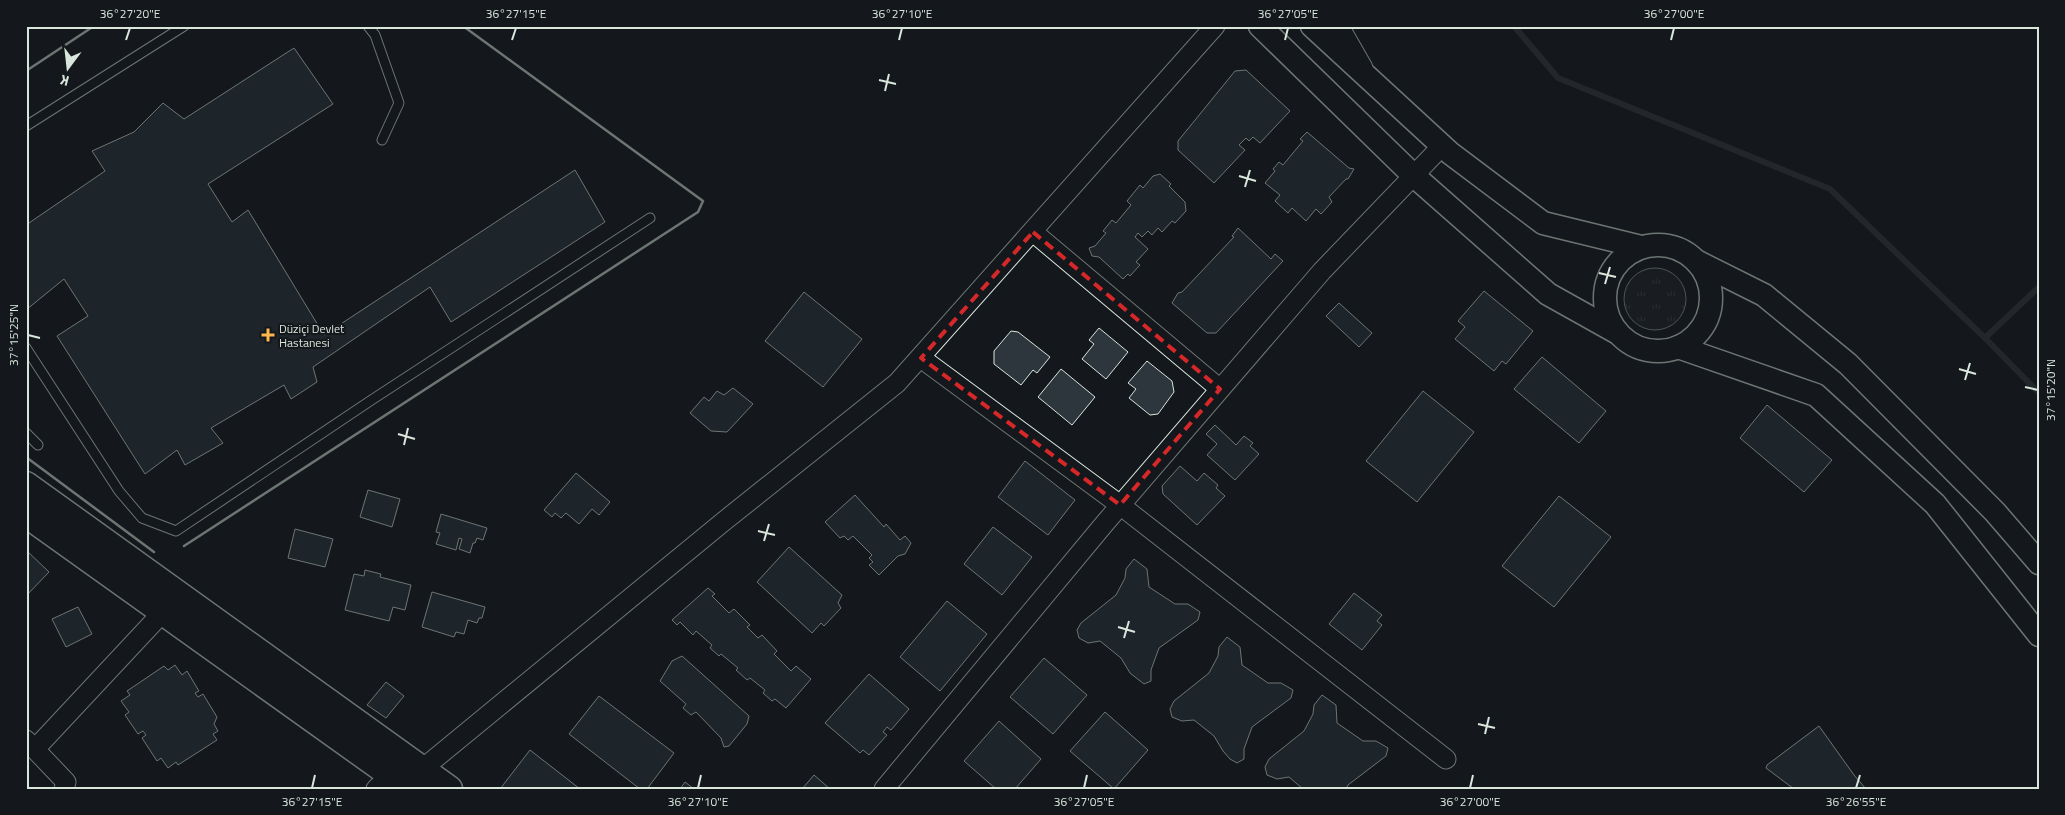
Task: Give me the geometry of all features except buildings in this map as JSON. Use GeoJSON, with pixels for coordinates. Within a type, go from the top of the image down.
{"type":"FeatureCollection","features":[{"type":"Feature","properties":{"kind":"main road"},"geometry":{"type":"LineString","coordinates":[[26,485],[400,781]]}},
{"type":"Feature","properties":{"kind":"main road"},"geometry":{"type":"LineString","coordinates":[[26,514],[400,781],[449,789]]}},
{"type":"Feature","properties":{"kind":"street"},"geometry":{"type":"LineString","coordinates":[[400,781],[898,384],[1215,26]]}},
{"type":"Feature","properties":{"kind":"street"},"geometry":{"type":"LineString","coordinates":[[1260,26],[1413,175],[1548,294],[1616,332],[1627,342],[1639,348],[1653,352],[1678,348],[1816,395],[1934,504],[2039,635]]}},
{"type":"Feature","properties":{"kind":"street"},"geometry":{"type":"LineString","coordinates":[[1312,26],[1442,146],[1543,223],[1641,247]]}},
{"type":"Feature","properties":{"kind":"street"},"geometry":{"type":"LineString","coordinates":[[1339,26],[1370,80]]}},
{"type":"Feature","properties":{"kind":"street"},"geometry":{"type":"LineString","coordinates":[[884,789],[1120,505],[1322,271],[1442,146]]}},
{"type":"Feature","properties":{"kind":"street"},"geometry":{"type":"LineString","coordinates":[[1033,232],[1220,389]]}},
{"type":"Feature","properties":{"kind":"street"},"geometry":{"type":"LineString","coordinates":[[1616,332],[1609,321],[1605,306],[1604,290],[1609,276],[1617,263],[1628,253],[1641,247],[1655,245],[1670,246],[1684,251],[1696,261],[1706,274],[1711,289],[1711,304],[1707,319],[1699,332],[1678,348]]}},
{"type":"Feature","properties":{"kind":"street"},"geometry":{"type":"LineString","coordinates":[[1696,261],[1764,295],[1848,364],[1995,512],[2039,563]]}},
{"type":"Feature","properties":{"kind":"street"},"geometry":{"type":"LineString","coordinates":[[920,358],[1120,505],[1446,760]]}},
{"type":"Feature","properties":{"kind":"street"},"geometry":{"type":"LineString","coordinates":[[64,789],[66,782],[30,744],[163,612]]}},
{"type":"Feature","properties":{"kind":"lane"},"geometry":{"type":"LineString","coordinates":[[26,126],[184,26]]}},
{"type":"Feature","properties":{"kind":"lane"},"geometry":{"type":"LineString","coordinates":[[368,26],[376,35],[399,103],[382,140]]}},
{"type":"Feature","properties":{"kind":"lane"},"geometry":{"type":"LineString","coordinates":[[26,348],[119,491],[142,518],[176,531],[370,401],[650,218]]}},
{"type":"Feature","properties":{"kind":"lane"},"geometry":{"type":"LineString","coordinates":[[26,433],[38,445]]}},
{"type":"Feature","properties":{"kind":"highlighted area"},"geometry":{"type":"Polygon","coordinates":[[[1033,232],[1220,389],[1120,505],[921,358],[1033,232]]]}},
{"type":"Feature","properties":{"kind":"green space"},"geometry":{"type":"Polygon","coordinates":[[[1655,268],[1667,270],[1677,277],[1684,287],[1686,299],[1684,311],[1677,321],[1667,328],[1655,330],[1643,328],[1633,321],[1626,311],[1624,299],[1626,287],[1633,277],[1643,270],[1655,268]]]}},
{"type":"Feature","properties":{"kind":"waterway"},"geometry":{"type":"LineString","coordinates":[[1514,26],[1558,78],[1830,189],[1985,338],[2039,393]]}},
{"type":"Feature","properties":{"kind":"waterway"},"geometry":{"type":"LineString","coordinates":[[1985,338],[2039,287]]}},
{"type":"Feature","properties":{"kind":"wall"},"geometry":{"type":"LineString","coordinates":[[26,71],[94,26]]}},
{"type":"Feature","properties":{"kind":"wall"},"geometry":{"type":"LineString","coordinates":[[184,546],[698,212],[703,201],[463,26]]}},
{"type":"Feature","properties":{"kind":"wall"},"geometry":{"type":"LineString","coordinates":[[26,457],[154,552]]}},
{"type":"Feature","properties":{"kind":"place","name":"Düziçi Devlet Hastanesi"},"geometry":{"type":"Point","coordinates":[268,335]}}]}
